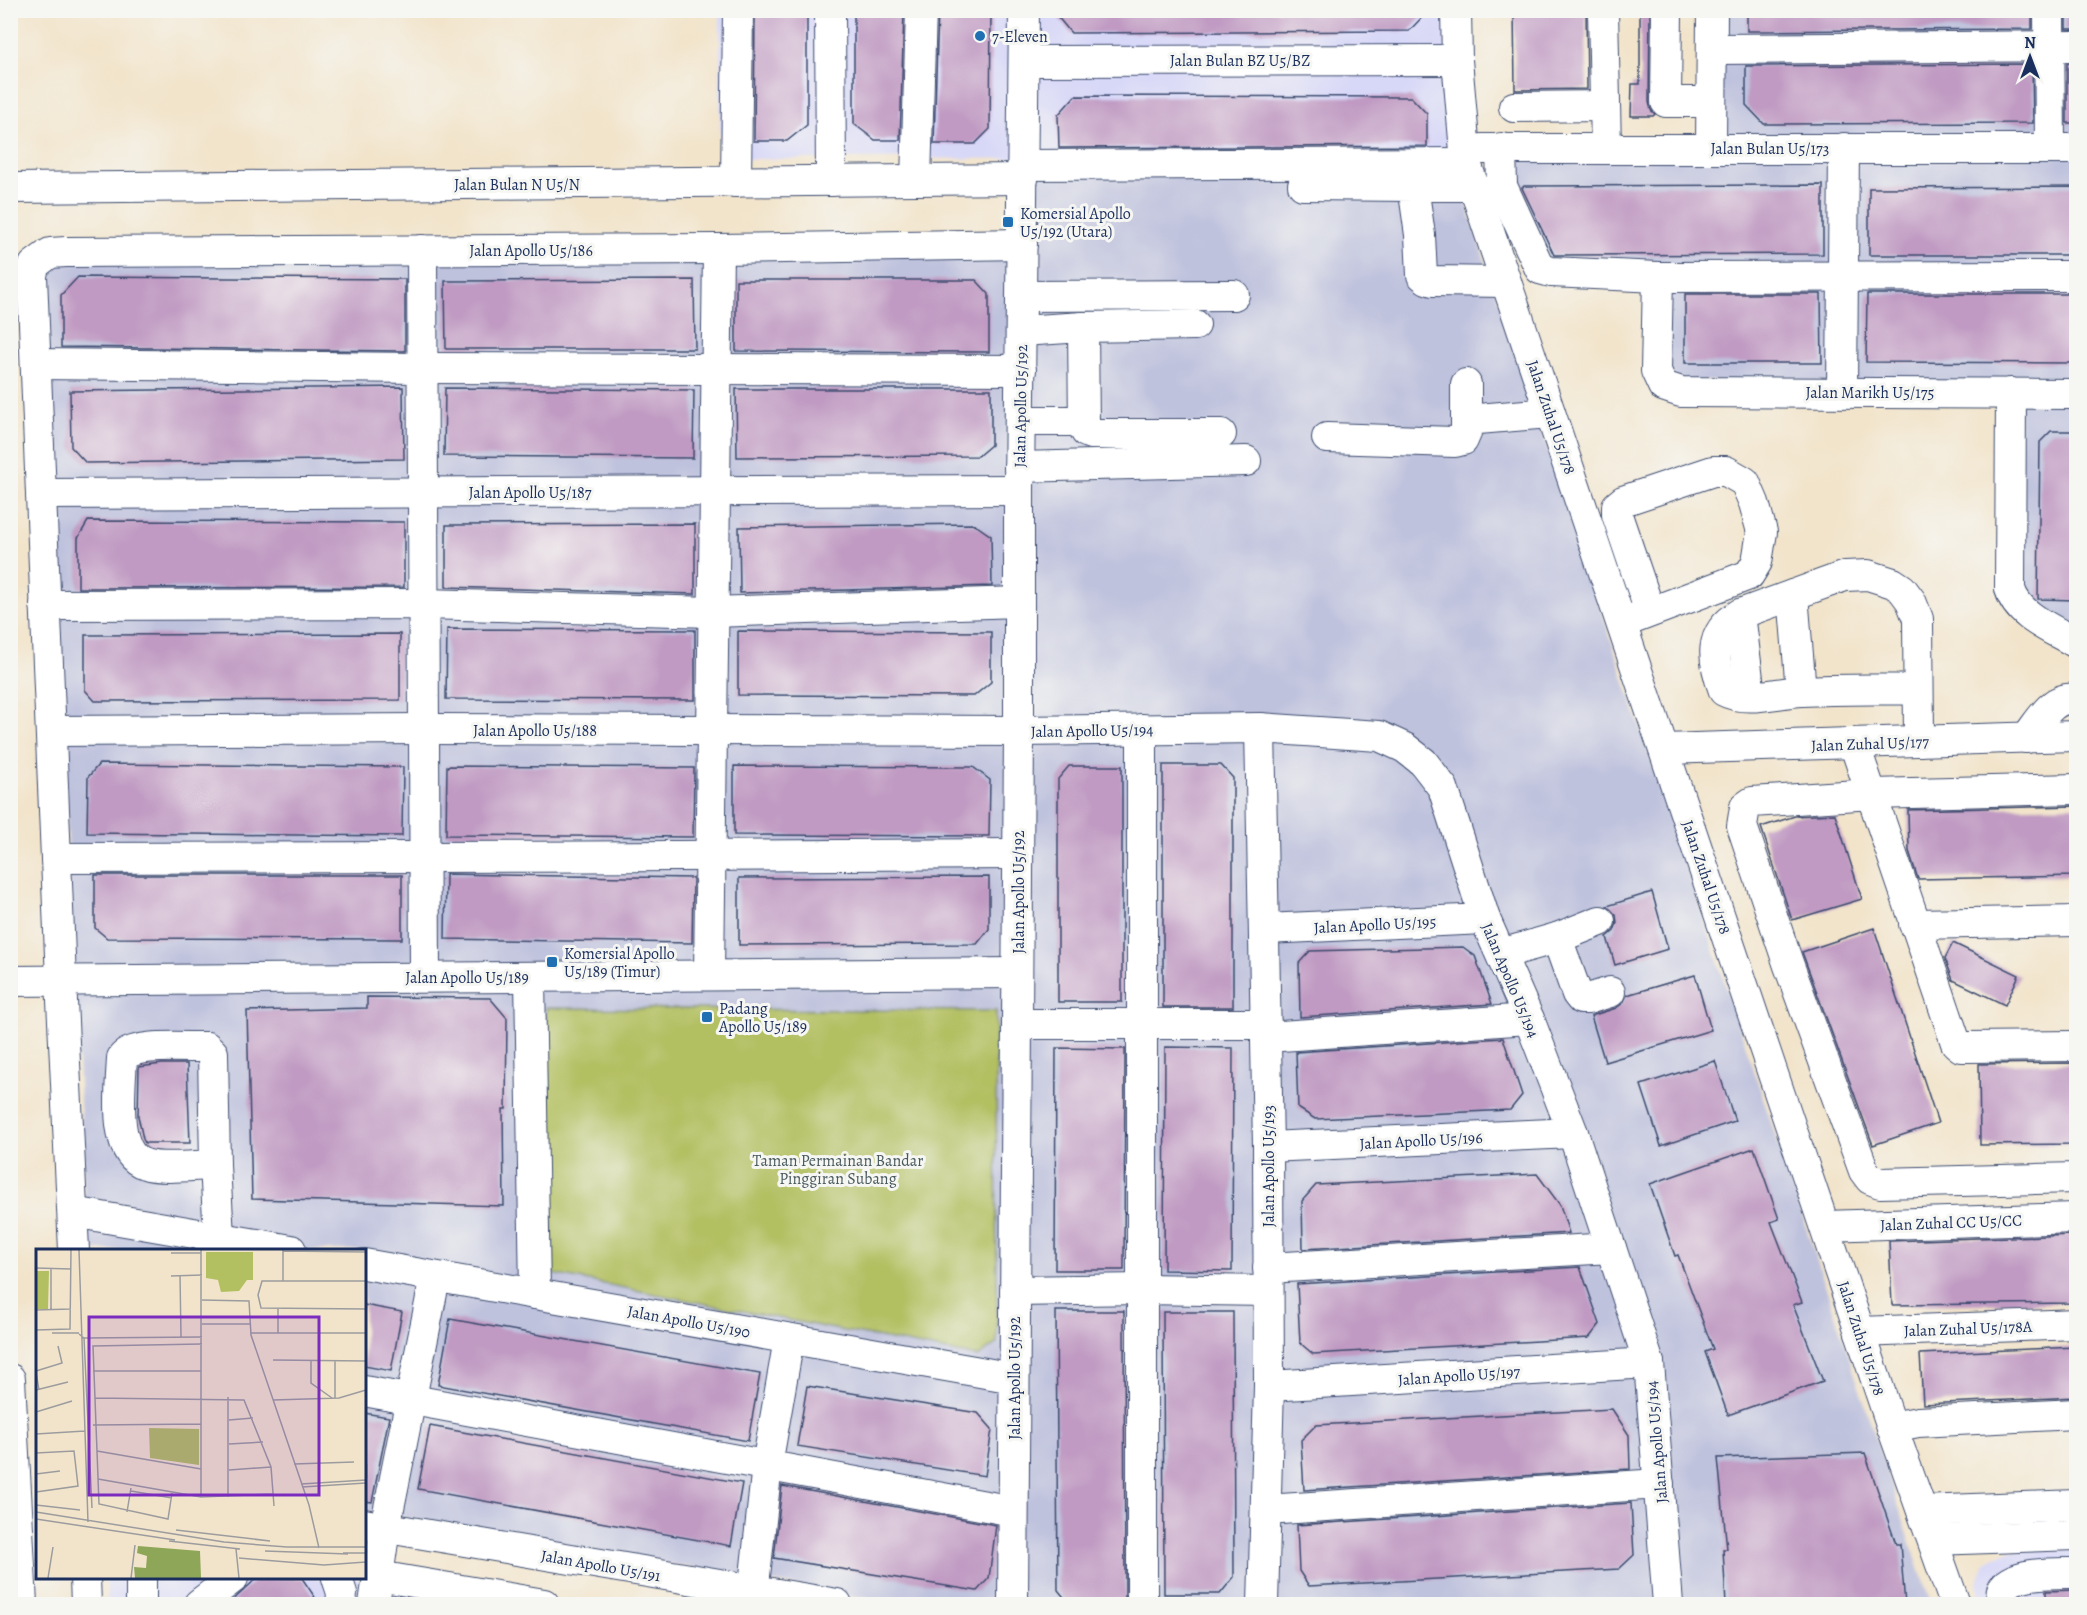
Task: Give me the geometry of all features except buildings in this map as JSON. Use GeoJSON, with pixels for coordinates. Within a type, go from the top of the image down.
{"type":"FeatureCollection","features":[{"type":"Feature","properties":{"kind":"street"},"geometry":{"type":"LineString","coordinates":[[736,182],[738,10]]}},
{"type":"Feature","properties":{"kind":"street"},"geometry":{"type":"LineString","coordinates":[[830,10],[831,181]]}},
{"type":"Feature","properties":{"kind":"street"},"geometry":{"type":"LineString","coordinates":[[916,180],[921,10]]}},
{"type":"Feature","properties":{"kind":"street","name":"Jalan Apollo U5/192"},"geometry":{"type":"LineString","coordinates":[[1013,1605],[1018,602],[1024,10]]}},
{"type":"Feature","properties":{"kind":"street","name":"Jalan Zuhal U5/178"},"geometry":{"type":"LineString","coordinates":[[1456,10],[1457,60],[1468,166],[1892,1427],[1934,1540],[1955,1605]]}},
{"type":"Feature","properties":{"kind":"street"},"geometry":{"type":"LineString","coordinates":[[1603,10],[1606,148]]}},
{"type":"Feature","properties":{"kind":"street"},"geometry":{"type":"LineString","coordinates":[[1667,10],[1666,102],[1711,102]]}},
{"type":"Feature","properties":{"kind":"street"},"geometry":{"type":"LineString","coordinates":[[1711,148],[1712,10]]}},
{"type":"Feature","properties":{"kind":"street"},"geometry":{"type":"LineString","coordinates":[[2049,10],[2063,47],[2063,149]]}},
{"type":"Feature","properties":{"kind":"street"},"geometry":{"type":"LineString","coordinates":[[1712,49],[2063,47]]}},
{"type":"Feature","properties":{"kind":"street","name":"Jalan Bulan BZ U5/BZ"},"geometry":{"type":"LineString","coordinates":[[1023,61],[1457,60]]}},
{"type":"Feature","properties":{"kind":"street"},"geometry":{"type":"LineString","coordinates":[[1514,107],[1605,106]]}},
{"type":"Feature","properties":{"kind":"street"},"geometry":{"type":"LineString","coordinates":[[1501,148],[1502,186],[1539,269],[1551,272],[1658,277],[2076,276]]}},
{"type":"Feature","properties":{"kind":"street","name":"Jalan Bulan U5/173"},"geometry":{"type":"LineString","coordinates":[[1468,166],[1501,148],[2063,149]]}},
{"type":"Feature","properties":{"kind":"street"},"geometry":{"type":"LineString","coordinates":[[1842,391],[1844,148]]}},
{"type":"Feature","properties":{"kind":"street"},"geometry":{"type":"LineString","coordinates":[[1303,185],[1413,186],[1468,166]]}},
{"type":"Feature","properties":{"kind":"street","name":"Jalan Bulan N U5/N"},"geometry":{"type":"LineString","coordinates":[[10,188],[916,180],[1023,172],[1468,166]]}},
{"type":"Feature","properties":{"kind":"street"},"geometry":{"type":"LineString","coordinates":[[1413,186],[1420,235],[1420,269],[1426,279],[1506,282]]}},
{"type":"Feature","properties":{"kind":"street","name":"Jalan Apollo U5/186"},"geometry":{"type":"LineString","coordinates":[[36,364],[32,276],[34,265],[50,253],[718,249],[1022,244]]}},
{"type":"Feature","properties":{"kind":"street"},"geometry":{"type":"LineString","coordinates":[[708,975],[718,249]]}},
{"type":"Feature","properties":{"kind":"street"},"geometry":{"type":"LineString","coordinates":[[422,250],[425,977]]}},
{"type":"Feature","properties":{"kind":"street","name":"Jalan Marikh U5/175"},"geometry":{"type":"LineString","coordinates":[[1658,277],[1656,371],[1664,386],[1681,392],[1842,391],[2076,394]]}},
{"type":"Feature","properties":{"kind":"street"},"geometry":{"type":"LineString","coordinates":[[1022,297],[1234,294]]}},
{"type":"Feature","properties":{"kind":"street"},"geometry":{"type":"LineString","coordinates":[[1021,331],[1083,327],[1195,325]]}},
{"type":"Feature","properties":{"kind":"street"},"geometry":{"type":"LineString","coordinates":[[1083,327],[1084,428],[1086,432],[1091,434],[1221,434]]}},
{"type":"Feature","properties":{"kind":"street"},"geometry":{"type":"LineString","coordinates":[[74,1249],[36,364],[1020,370]]}},
{"type":"Feature","properties":{"kind":"street"},"geometry":{"type":"LineString","coordinates":[[1327,438],[1455,442],[1463,440],[1466,433],[1466,384]]}},
{"type":"Feature","properties":{"kind":"street"},"geometry":{"type":"LineString","coordinates":[[2011,393],[2010,589],[2013,600],[2021,609],[2076,643]]}},
{"type":"Feature","properties":{"kind":"street"},"geometry":{"type":"LineString","coordinates":[[1466,420],[1551,413]]}},
{"type":"Feature","properties":{"kind":"street"},"geometry":{"type":"LineString","coordinates":[[1020,422],[1084,422]]}},
{"type":"Feature","properties":{"kind":"street","name":"Jalan Apollo U5/187"},"geometry":{"type":"LineString","coordinates":[[41,494],[714,492],[1019,479],[1246,461]]}},
{"type":"Feature","properties":{"kind":"street"},"geometry":{"type":"LineString","coordinates":[[1622,623],[1749,575],[1758,562],[1762,532],[1745,482],[1726,471],[1713,471],[1623,501],[1617,506],[1617,515],[1650,612]]}},
{"type":"Feature","properties":{"kind":"street"},"geometry":{"type":"LineString","coordinates":[[1918,689],[1731,694],[1724,691],[1717,667],[1715,648],[1719,632],[1726,622],[1740,614],[1845,576],[1868,575],[1893,583],[1902,589],[1911,601],[1918,619],[1919,741]]}},
{"type":"Feature","properties":{"kind":"street"},"geometry":{"type":"LineString","coordinates":[[1793,595],[1801,691]]}},
{"type":"Feature","properties":{"kind":"street"},"geometry":{"type":"LineString","coordinates":[[45,604],[423,604],[713,612],[1018,602]]}},
{"type":"Feature","properties":{"kind":"street"},"geometry":{"type":"LineString","coordinates":[[2026,738],[2053,704],[2061,699],[2076,699]]}},
{"type":"Feature","properties":{"kind":"street","name":"Jalan Apollo U5/194"},"geometry":{"type":"LineString","coordinates":[[1019,730],[1260,728],[1379,736],[1405,748],[1423,762],[1443,788],[1485,919],[1529,1019],[1573,1133],[1649,1363],[1669,1605]]}},
{"type":"Feature","properties":{"kind":"street","name":"Jalan Apollo U5/193"},"geometry":{"type":"LineString","coordinates":[[1260,728],[1268,1147],[1269,1386],[1263,1605]]}},
{"type":"Feature","properties":{"kind":"street"},"geometry":{"type":"LineString","coordinates":[[1142,729],[1142,1605]]}},
{"type":"Feature","properties":{"kind":"street","name":"Jalan Apollo U5/188"},"geometry":{"type":"LineString","coordinates":[[51,731],[1019,730]]}},
{"type":"Feature","properties":{"kind":"street","name":"Jalan Zuhal U5/177"},"geometry":{"type":"LineString","coordinates":[[1664,749],[2076,736]]}},
{"type":"Feature","properties":{"kind":"street"},"geometry":{"type":"LineString","coordinates":[[1854,743],[1956,1042],[1962,1047],[2076,1046]]}},
{"type":"Feature","properties":{"kind":"street"},"geometry":{"type":"LineString","coordinates":[[2076,789],[1872,794],[1752,802],[1745,807],[1742,826],[1788,963],[1864,1171],[1870,1179],[1880,1183],[2076,1178]]}},
{"type":"Feature","properties":{"kind":"street"},"geometry":{"type":"LineString","coordinates":[[56,858],[1018,854]]}},
{"type":"Feature","properties":{"kind":"street","name":"Jalan Apollo U5/195"},"geometry":{"type":"LineString","coordinates":[[1265,930],[1485,919]]}},
{"type":"Feature","properties":{"kind":"street"},"geometry":{"type":"LineString","coordinates":[[1501,954],[1557,938],[1600,921]]}},
{"type":"Feature","properties":{"kind":"street"},"geometry":{"type":"LineString","coordinates":[[1914,924],[2076,921]]}},
{"type":"Feature","properties":{"kind":"street"},"geometry":{"type":"LineString","coordinates":[[1557,938],[1577,994],[1581,999],[1610,992]]}},
{"type":"Feature","properties":{"kind":"street","name":"Jalan Apollo U5/189"},"geometry":{"type":"LineString","coordinates":[[10,981],[1017,974]]}},
{"type":"Feature","properties":{"kind":"street"},"geometry":{"type":"LineString","coordinates":[[530,977],[535,1294]]}},
{"type":"Feature","properties":{"kind":"street"},"geometry":{"type":"LineString","coordinates":[[1017,1024],[1142,1023],[1266,1030],[1529,1019]]}},
{"type":"Feature","properties":{"kind":"street"},"geometry":{"type":"LineString","coordinates":[[215,1164],[153,1166],[135,1160],[127,1149],[121,1125],[122,1058],[125,1053],[137,1048],[207,1047],[213,1053],[219,1237]]}},
{"type":"Feature","properties":{"kind":"street","name":"Jalan Apollo U5/196"},"geometry":{"type":"LineString","coordinates":[[1268,1147],[1573,1133]]}},
{"type":"Feature","properties":{"kind":"street"},"geometry":{"type":"LineString","coordinates":[[73,1212],[281,1249]]}},
{"type":"Feature","properties":{"kind":"street","name":"Jalan Zuhal CC U5/CC"},"geometry":{"type":"LineString","coordinates":[[1825,1226],[2076,1218]]}},
{"type":"Feature","properties":{"kind":"street"},"geometry":{"type":"LineString","coordinates":[[1015,1291],[1142,1289],[1611,1248]]}},
{"type":"Feature","properties":{"kind":"street","name":"Jalan Apollo U5/190"},"geometry":{"type":"LineString","coordinates":[[366,1264],[1014,1378]]}},
{"type":"Feature","properties":{"kind":"street"},"geometry":{"type":"LineString","coordinates":[[435,1278],[411,1400],[375,1526],[376,1590],[544,1605]]}},
{"type":"Feature","properties":{"kind":"street","name":"Jalan Zuhal U5/178A"},"geometry":{"type":"LineString","coordinates":[[1860,1332],[2076,1324]]}},
{"type":"Feature","properties":{"kind":"street"},"geometry":{"type":"LineString","coordinates":[[753,1598],[767,1465],[789,1339]]}},
{"type":"Feature","properties":{"kind":"street","name":"Jalan Apollo U5/197"},"geometry":{"type":"LineString","coordinates":[[1269,1386],[1649,1363]]}},
{"type":"Feature","properties":{"kind":"street"},"geometry":{"type":"LineString","coordinates":[[10,1379],[26,1466],[22,1605]]}},
{"type":"Feature","properties":{"kind":"street"},"geometry":{"type":"LineString","coordinates":[[366,1391],[1013,1511]]}},
{"type":"Feature","properties":{"kind":"street"},"geometry":{"type":"LineString","coordinates":[[1892,1427],[1918,1422],[2076,1414]]}},
{"type":"Feature","properties":{"kind":"street"},"geometry":{"type":"LineString","coordinates":[[1266,1510],[1659,1484]]}},
{"type":"Feature","properties":{"kind":"street"},"geometry":{"type":"LineString","coordinates":[[1923,1511],[2076,1505]]}},
{"type":"Feature","properties":{"kind":"street","name":"Jalan Apollo U5/191"},"geometry":{"type":"LineString","coordinates":[[375,1526],[753,1598],[837,1605]]}},
{"type":"Feature","properties":{"kind":"street"},"geometry":{"type":"LineString","coordinates":[[1934,1540],[2076,1535]]}},
{"type":"Feature","properties":{"kind":"street"},"geometry":{"type":"LineString","coordinates":[[2003,1605],[2002,1590],[2016,1580],[2043,1574],[2076,1573]]}},
{"type":"Feature","properties":{"kind":"street"},"geometry":{"type":"LineString","coordinates":[[85,1579],[86,1605]]}},
{"type":"Feature","properties":{"kind":"street"},"geometry":{"type":"LineString","coordinates":[[199,1605],[232,1579]]}},
{"type":"Feature","properties":{"kind":"street"},"geometry":{"type":"LineString","coordinates":[[337,1579],[342,1593],[341,1605]]}},
{"type":"Feature","properties":{"kind":"shaded area"},"geometry":{"type":"Polygon","coordinates":[[[720,11],[1446,11],[1449,158],[720,159],[720,11]]]}},
{"type":"Feature","properties":{"kind":"shaded area"},"geometry":{"type":"Polygon","coordinates":[[[1718,11],[2076,11],[2076,632],[2025,602],[2018,385],[1682,381],[1663,371],[1666,271],[1543,264],[1506,155],[1716,155],[1718,11]]]}},
{"type":"Feature","properties":{"kind":"shaded area"},"geometry":{"type":"Polygon","coordinates":[[[1455,170],[1931,1604],[900,1604],[366,1511],[366,1249],[87,1249],[41,269],[53,260],[1029,253],[1030,172],[1455,170]]]}},
{"type":"Feature","properties":{"kind":"shaded area"},"geometry":{"type":"Polygon","coordinates":[[[366,1543],[371,1544],[366,1581],[501,1604],[108,1604],[106,1579],[366,1579],[366,1543]]]}},
{"type":"Feature","properties":{"kind":"shaded area"},"geometry":{"type":"Polygon","coordinates":[[[2076,1549],[2076,1604],[1983,1604],[1977,1584],[1987,1561],[2010,1551],[2076,1549]]]}},
{"type":"Feature","properties":{"kind":"green space","name":"Taman Permainan Bandar Pinggiran Subang"},"geometry":{"type":"Polygon","coordinates":[[[546,1008],[996,1011],[997,1343],[978,1357],[553,1274],[546,1008]]]}},
{"type":"Feature","properties":{"kind":"place","name":"7-Eleven"},"geometry":{"type":"Point","coordinates":[980,36]}},
{"type":"Feature","properties":{"kind":"place","name":"Komersial Apollo U5/192 (Utara)"},"geometry":{"type":"Point","coordinates":[1008,222]}},
{"type":"Feature","properties":{"kind":"place","name":"Komersial Apollo U5/189 (Timur)"},"geometry":{"type":"Point","coordinates":[552,962]}},
{"type":"Feature","properties":{"kind":"place","name":"Padang Apollo U5/189"},"geometry":{"type":"Point","coordinates":[707,1017]}}]}
